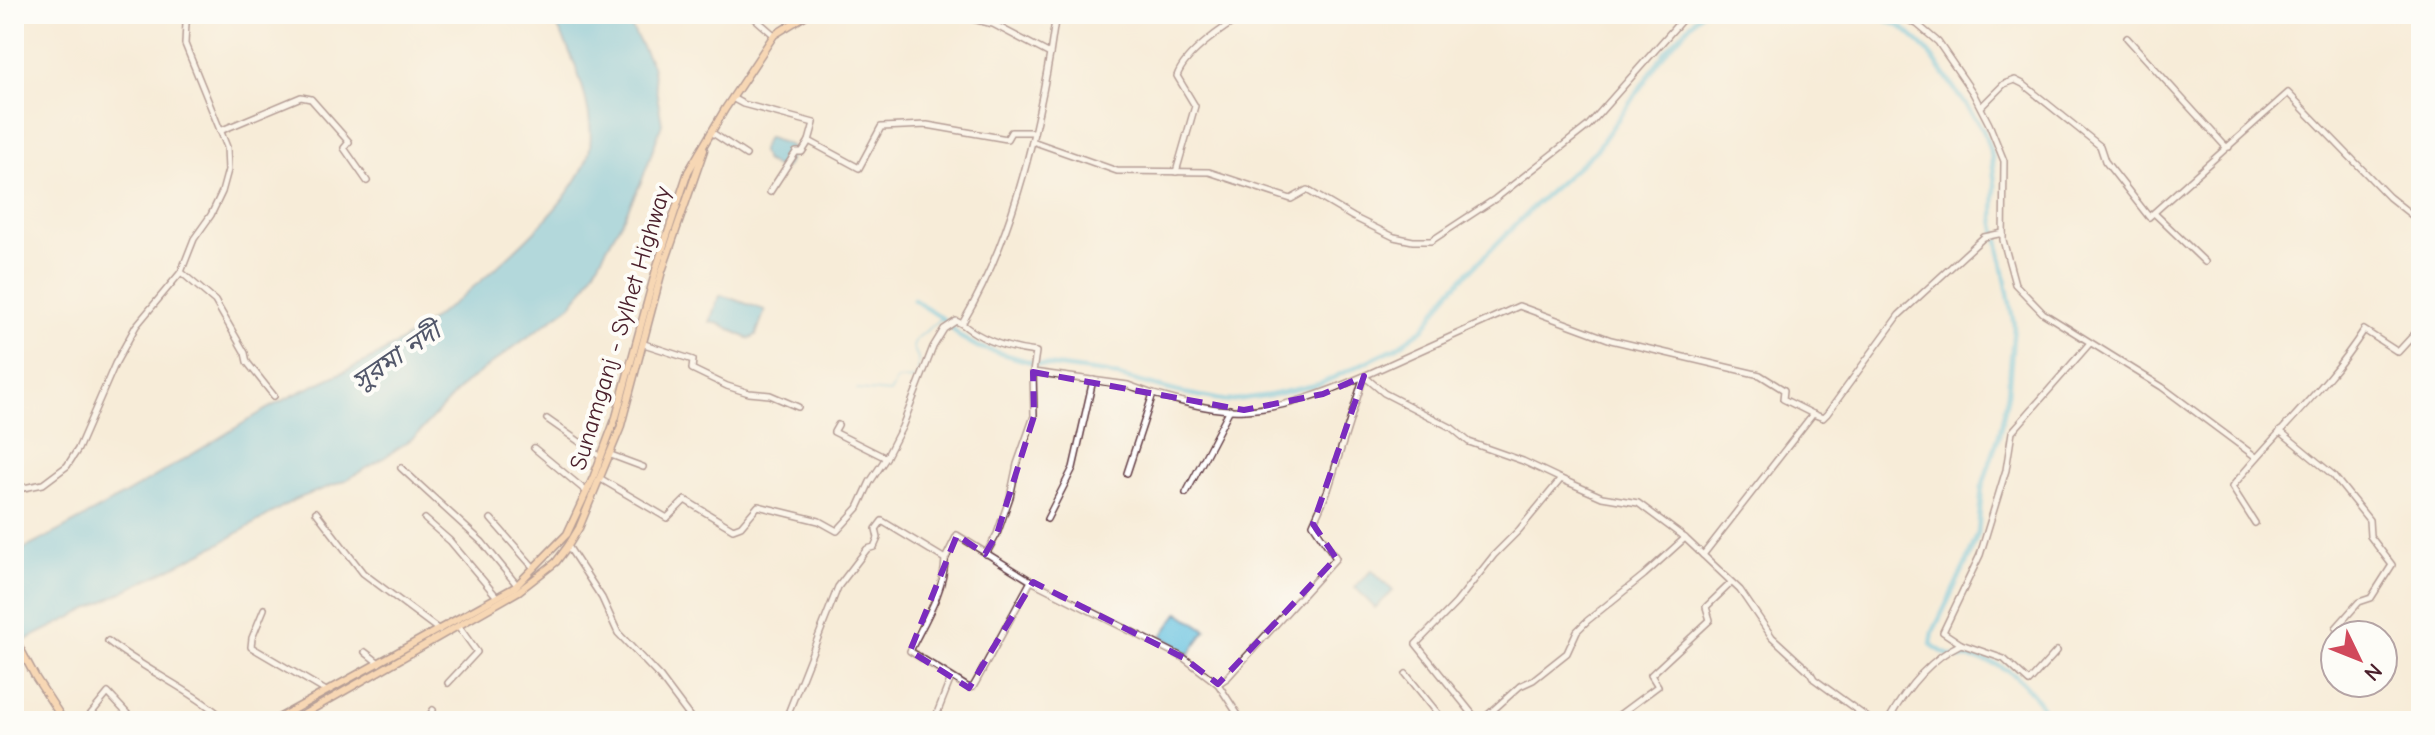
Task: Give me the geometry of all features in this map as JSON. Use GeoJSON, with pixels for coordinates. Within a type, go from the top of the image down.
{"type":"FeatureCollection","features":[{"type":"Feature","properties":{"kind":"main road","name":"Sunamganj - Sylhet Highway"},"geometry":{"type":"LineString","coordinates":[[691,174],[711,132],[774,35],[808,14]]}},
{"type":"Feature","properties":{"kind":"main road"},"geometry":{"type":"LineString","coordinates":[[678,216],[691,174],[711,132]]}},
{"type":"Feature","properties":{"kind":"main road","name":"Sunamganj - Sylhet Highway"},"geometry":{"type":"LineString","coordinates":[[295,719],[519,591],[556,562],[568,546],[611,455],[678,216]]}},
{"type":"Feature","properties":{"kind":"main road","name":"Sunamganj - Sylhet Highway"},"geometry":{"type":"LineString","coordinates":[[273,721],[497,598],[535,569],[567,534],[601,457],[629,373],[657,266],[678,216]]}},
{"type":"Feature","properties":{"kind":"main road"},"geometry":{"type":"LineString","coordinates":[[14,637],[64,721]]}},
{"type":"Feature","properties":{"kind":"main road"},"geometry":{"type":"LineString","coordinates":[[294,710],[295,719]]}},
{"type":"Feature","properties":{"kind":"street"},"geometry":{"type":"LineString","coordinates":[[14,490],[43,484],[67,466],[136,326],[181,272],[194,239],[216,204],[230,158],[185,44],[186,23],[191,14]]}},
{"type":"Feature","properties":{"kind":"street"},"geometry":{"type":"LineString","coordinates":[[750,14],[774,35]]}},
{"type":"Feature","properties":{"kind":"street"},"geometry":{"type":"LineString","coordinates":[[953,14],[993,24],[1050,54]]}},
{"type":"Feature","properties":{"kind":"street"},"geometry":{"type":"LineString","coordinates":[[601,479],[667,518],[685,500],[733,529],[741,526],[758,506],[819,521],[837,531],[858,508],[886,458],[902,427],[933,347],[944,329],[959,322],[993,263],[1032,141],[1056,14]]}},
{"type":"Feature","properties":{"kind":"street"},"geometry":{"type":"LineString","coordinates":[[1176,172],[1195,106],[1177,76],[1181,65],[1227,25],[1246,14]]}},
{"type":"Feature","properties":{"kind":"street"},"geometry":{"type":"LineString","coordinates":[[1032,141],[1117,171],[1209,172],[1291,199],[1307,190],[1394,237],[1431,241],[1495,199],[1588,126],[1687,14]]}},
{"type":"Feature","properties":{"kind":"street"},"geometry":{"type":"LineString","coordinates":[[1895,14],[1917,24],[1938,42],[1981,107],[2004,161],[2005,256],[2015,284],[2043,313],[2162,387],[2256,457]]}},
{"type":"Feature","properties":{"kind":"street"},"geometry":{"type":"LineString","coordinates":[[2127,38],[2192,112],[2229,147]]}},
{"type":"Feature","properties":{"kind":"street"},"geometry":{"type":"LineString","coordinates":[[1981,107],[2004,84],[2015,80],[2023,84],[2094,141],[2131,197],[2149,217],[2288,93],[2389,197],[2418,220],[2421,216]]}},
{"type":"Feature","properties":{"kind":"street"},"geometry":{"type":"LineString","coordinates":[[220,131],[301,97],[311,99],[349,142],[344,148],[367,181]]}},
{"type":"Feature","properties":{"kind":"street"},"geometry":{"type":"LineString","coordinates":[[732,98],[743,104],[814,123],[802,152],[796,152],[770,192]]}},
{"type":"Feature","properties":{"kind":"street"},"geometry":{"type":"LineString","coordinates":[[809,141],[859,168],[881,127],[927,125],[1007,139],[1011,132],[1034,132]]}},
{"type":"Feature","properties":{"kind":"street"},"geometry":{"type":"LineString","coordinates":[[711,132],[746,155]]}},
{"type":"Feature","properties":{"kind":"street"},"geometry":{"type":"LineString","coordinates":[[2154,213],[2205,262]]}},
{"type":"Feature","properties":{"kind":"street"},"geometry":{"type":"LineString","coordinates":[[1033,370],[1128,385],[1194,405],[1244,410],[1323,394],[1519,306],[1611,340],[1760,375],[1784,390],[1783,399],[1823,418],[1899,315],[1953,263],[1989,235],[2003,233]]}},
{"type":"Feature","properties":{"kind":"street"},"geometry":{"type":"LineString","coordinates":[[181,272],[215,301],[245,353],[247,362],[274,396]]}},
{"type":"Feature","properties":{"kind":"street"},"geometry":{"type":"LineString","coordinates":[[959,322],[979,335],[1036,354],[1033,370],[1034,416],[997,534],[985,554]]}},
{"type":"Feature","properties":{"kind":"street"},"geometry":{"type":"LineString","coordinates":[[2255,523],[2232,487],[2256,457],[2322,385],[2364,330],[2398,352],[2421,327]]}},
{"type":"Feature","properties":{"kind":"street"},"geometry":{"type":"LineString","coordinates":[[2057,651],[2029,682],[2004,659],[1961,644],[1943,632],[1980,555],[2006,470],[2012,432],[2090,343]]}},
{"type":"Feature","properties":{"kind":"street"},"geometry":{"type":"LineString","coordinates":[[644,344],[693,360],[692,369],[727,386],[770,395],[798,407]]}},
{"type":"Feature","properties":{"kind":"street"},"geometry":{"type":"LineString","coordinates":[[1364,376],[1384,393],[1452,428],[1469,442],[1523,461],[1602,497],[1638,503],[1685,538],[1740,590],[1772,637],[1814,679],[1872,721]]}},
{"type":"Feature","properties":{"kind":"street"},"geometry":{"type":"LineString","coordinates":[[1218,684],[1227,678],[1336,558],[1313,524],[1337,462],[1364,376]]}},
{"type":"Feature","properties":{"kind":"street"},"geometry":{"type":"LineString","coordinates":[[1047,519],[1073,468],[1093,380]]}},
{"type":"Feature","properties":{"kind":"street"},"geometry":{"type":"LineString","coordinates":[[1127,473],[1153,394]]}},
{"type":"Feature","properties":{"kind":"street"},"geometry":{"type":"LineString","coordinates":[[1186,493],[1230,409]]}},
{"type":"Feature","properties":{"kind":"street"},"geometry":{"type":"LineString","coordinates":[[1703,555],[1813,414]]}},
{"type":"Feature","properties":{"kind":"street"},"geometry":{"type":"LineString","coordinates":[[547,419],[601,457]]}},
{"type":"Feature","properties":{"kind":"street"},"geometry":{"type":"LineString","coordinates":[[838,425],[834,432],[886,458]]}},
{"type":"Feature","properties":{"kind":"street"},"geometry":{"type":"LineString","coordinates":[[2280,431],[2333,475],[2369,520],[2370,536],[2392,565],[2371,598],[2359,602],[2344,619]]}},
{"type":"Feature","properties":{"kind":"street"},"geometry":{"type":"LineString","coordinates":[[534,448],[587,492]]}},
{"type":"Feature","properties":{"kind":"street"},"geometry":{"type":"LineString","coordinates":[[611,455],[643,467]]}},
{"type":"Feature","properties":{"kind":"street"},"geometry":{"type":"LineString","coordinates":[[401,468],[482,542],[517,585]]}},
{"type":"Feature","properties":{"kind":"street"},"geometry":{"type":"LineString","coordinates":[[1561,479],[1456,603],[1416,644],[1479,721],[1520,686],[1533,680],[1567,653],[1577,631],[1587,621],[1685,538]]}},
{"type":"Feature","properties":{"kind":"street"},"geometry":{"type":"LineString","coordinates":[[316,512],[363,573],[440,631]]}},
{"type":"Feature","properties":{"kind":"street"},"geometry":{"type":"LineString","coordinates":[[425,519],[450,541],[497,598]]}},
{"type":"Feature","properties":{"kind":"street"},"geometry":{"type":"LineString","coordinates":[[491,519],[535,569]]}},
{"type":"Feature","properties":{"kind":"street"},"geometry":{"type":"LineString","coordinates":[[785,721],[838,587],[867,549],[874,547],[880,521],[945,559]]}},
{"type":"Feature","properties":{"kind":"street"},"geometry":{"type":"LineString","coordinates":[[1031,581],[973,687],[969,688],[951,678],[910,651],[937,594],[944,576],[945,559],[957,535],[1031,581],[1184,658],[1218,684],[1242,721]]}},
{"type":"Feature","properties":{"kind":"street"},"geometry":{"type":"LineString","coordinates":[[568,546],[602,598],[618,633],[660,677],[693,721]]}},
{"type":"Feature","properties":{"kind":"street"},"geometry":{"type":"LineString","coordinates":[[1611,721],[1658,686],[1651,675],[1710,620],[1706,607],[1731,583]]}},
{"type":"Feature","properties":{"kind":"street"},"geometry":{"type":"LineString","coordinates":[[264,609],[251,647],[327,692]]}},
{"type":"Feature","properties":{"kind":"street"},"geometry":{"type":"LineString","coordinates":[[448,683],[477,652],[459,627]]}},
{"type":"Feature","properties":{"kind":"street"},"geometry":{"type":"LineString","coordinates":[[108,641],[142,667],[173,682],[227,721]]}},
{"type":"Feature","properties":{"kind":"street"},"geometry":{"type":"LineString","coordinates":[[1888,721],[1902,695],[1940,656],[1961,644]]}},
{"type":"Feature","properties":{"kind":"street"},"geometry":{"type":"LineString","coordinates":[[365,652],[380,664]]}},
{"type":"Feature","properties":{"kind":"street"},"geometry":{"type":"LineString","coordinates":[[1406,674],[1444,721]]}},
{"type":"Feature","properties":{"kind":"street"},"geometry":{"type":"LineString","coordinates":[[934,721],[951,678]]}},
{"type":"Feature","properties":{"kind":"street"},"geometry":{"type":"LineString","coordinates":[[85,721],[108,693],[134,721]]}},
{"type":"Feature","properties":{"kind":"street"},"geometry":{"type":"LineString","coordinates":[[426,721],[433,710]]}},
{"type":"Feature","properties":{"kind":"highlighted area"},"geometry":{"type":"Polygon","coordinates":[[[1033,372],[1244,410],[1323,394],[1364,376],[1313,524],[1336,558],[1218,684],[1184,658],[1033,582],[969,688],[910,651],[957,535],[985,554],[997,534],[1034,416],[1033,372]]]}},
{"type":"Feature","properties":{"kind":"water","name":"সুরমা নদী"},"geometry":{"type":"Polygon","coordinates":[[[549,14],[624,14],[652,65],[662,124],[642,180],[624,217],[585,287],[571,305],[464,384],[416,436],[379,461],[344,481],[294,500],[219,544],[14,646],[14,554],[108,504],[274,405],[365,362],[404,339],[495,269],[551,213],[586,162],[590,128],[575,65],[549,14]]]}},
{"type":"Feature","properties":{"kind":"water"},"geometry":{"type":"Polygon","coordinates":[[[767,137],[794,150],[786,167],[780,169],[765,161],[761,150],[767,137]]]}},
{"type":"Feature","properties":{"kind":"water"},"geometry":{"type":"Polygon","coordinates":[[[721,295],[765,310],[756,335],[749,339],[710,322],[721,295]]]}},
{"type":"Feature","properties":{"kind":"water"},"geometry":{"type":"Polygon","coordinates":[[[1372,570],[1393,591],[1375,608],[1355,587],[1372,570]]]}},
{"type":"Feature","properties":{"kind":"water"},"geometry":{"type":"Polygon","coordinates":[[[1179,612],[1206,630],[1189,654],[1162,636],[1179,612]]]}},
{"type":"Feature","properties":{"kind":"waterway"},"geometry":{"type":"LineString","coordinates":[[914,300],[942,318],[960,337],[978,347],[1038,364],[1106,373],[1227,401],[1320,384],[1397,347],[1424,328],[1448,293],[1536,204],[1596,150],[1666,51],[1700,14]]}},
{"type":"Feature","properties":{"kind":"waterway"},"geometry":{"type":"LineString","coordinates":[[1866,14],[1876,15],[1903,28],[1922,45],[1983,130],[1992,157],[1994,219],[2014,325],[2008,394],[1982,487],[1978,533],[1933,632],[1931,644],[1946,654],[1989,662],[2010,672],[2026,686],[2052,721]]}},
{"type":"Feature","properties":{"kind":"waterway"},"geometry":{"type":"LineString","coordinates":[[857,390],[890,393],[897,380],[918,379],[918,358],[913,347],[916,339],[942,318]]}}]}
